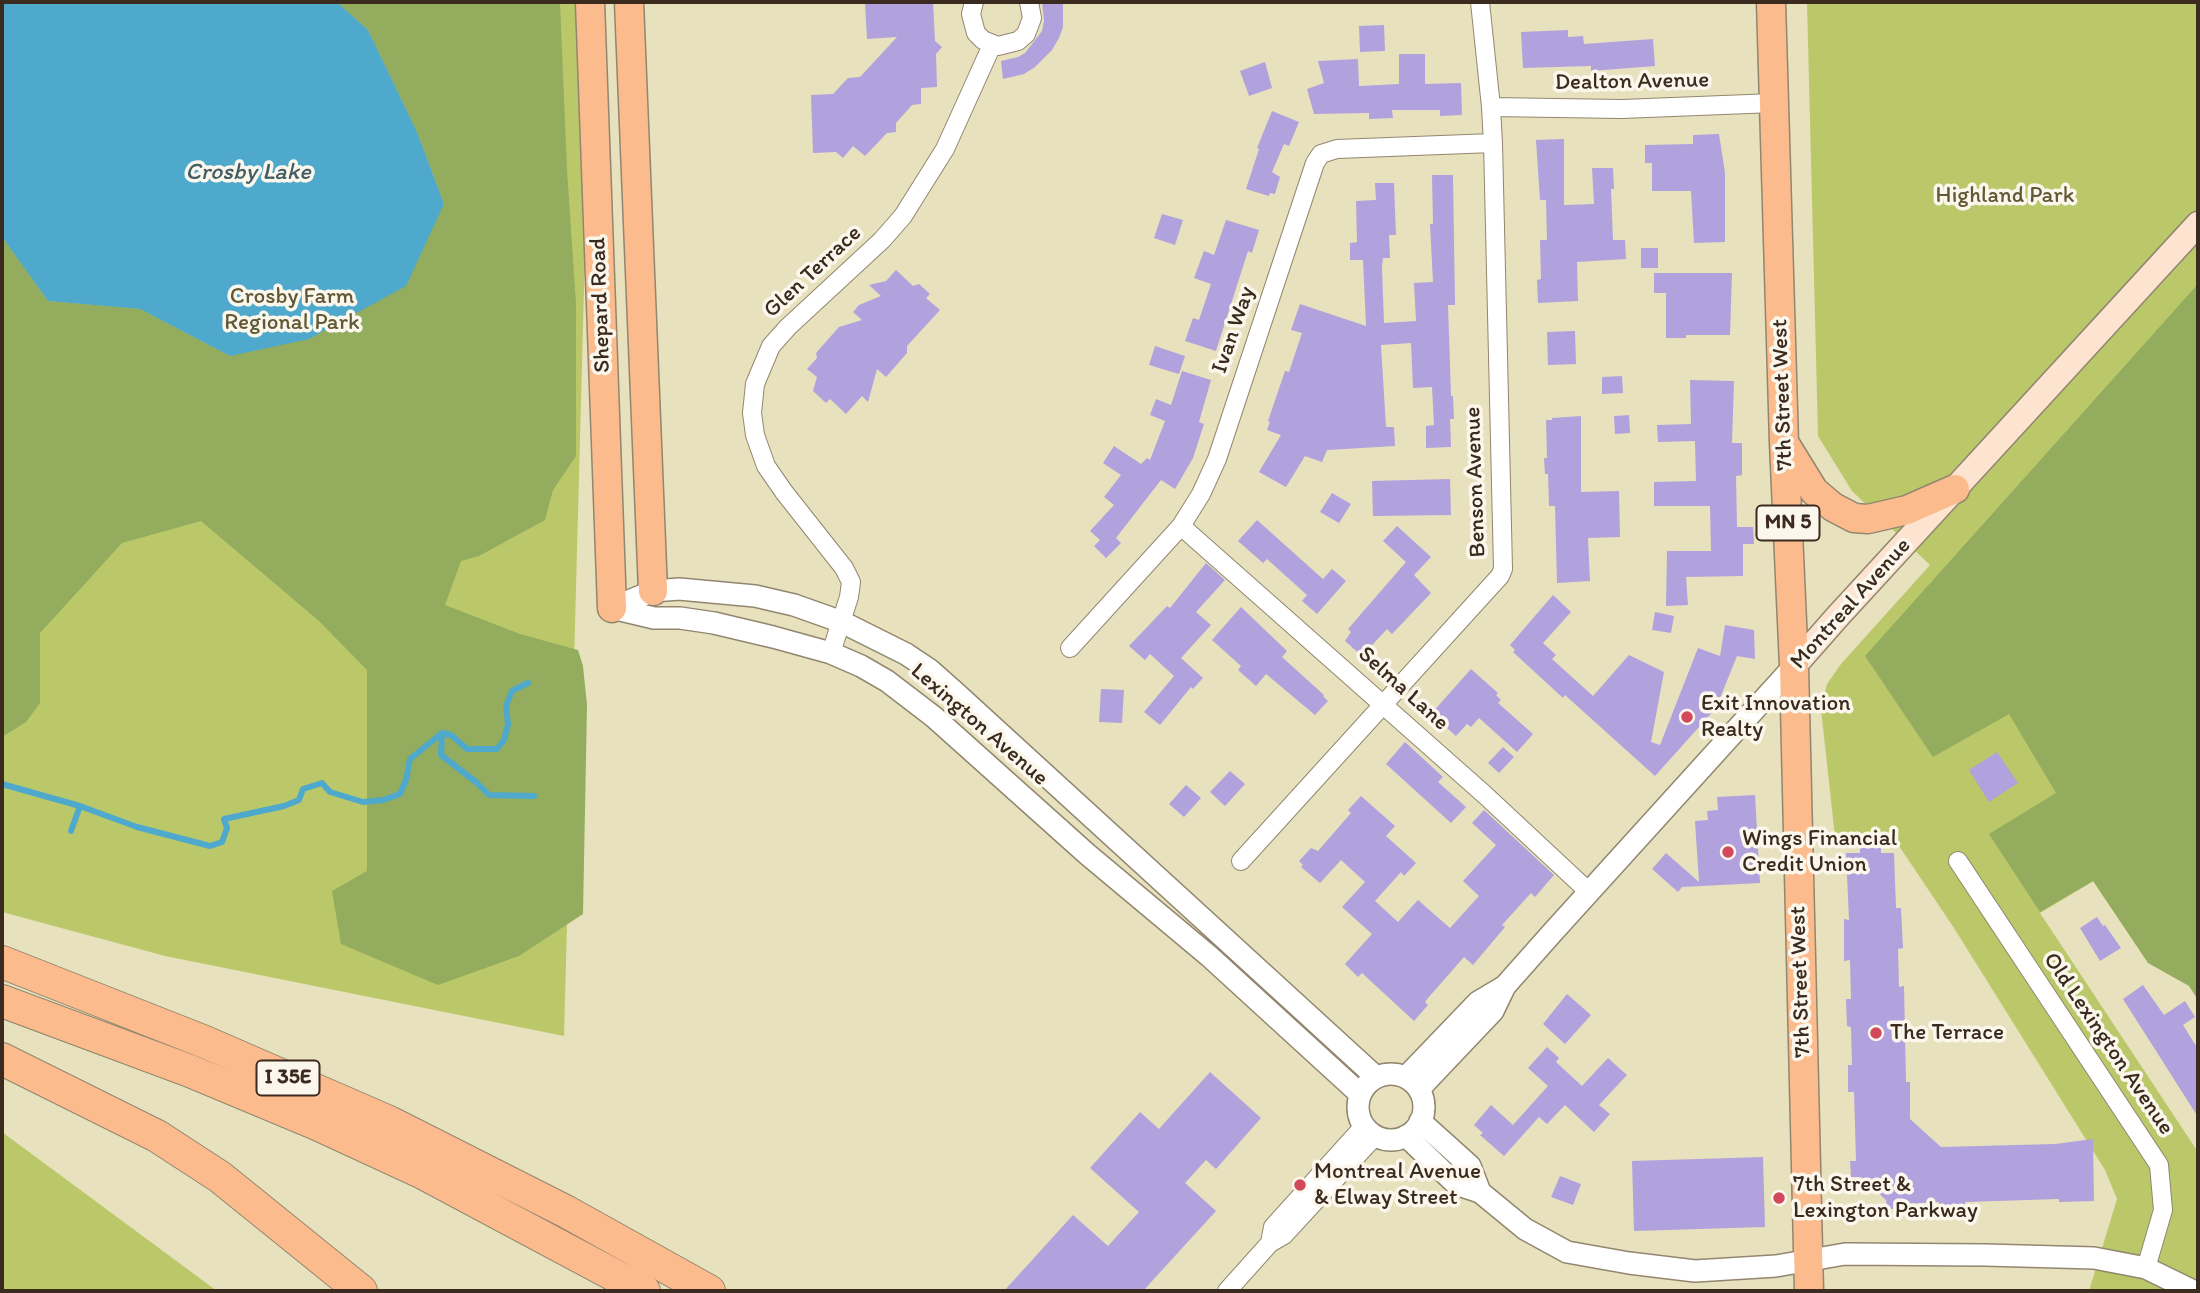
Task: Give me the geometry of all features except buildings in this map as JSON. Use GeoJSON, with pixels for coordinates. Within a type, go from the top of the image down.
{"type":"FeatureCollection","features":[{"type":"Feature","properties":{"kind":"highway","name":"I 35E"},"geometry":{"type":"LineString","coordinates":[[2,962],[205,1042],[389,1122],[567,1212],[709,1291]]}},
{"type":"Feature","properties":{"kind":"highway","name":"I 35E"},"geometry":{"type":"LineString","coordinates":[[2,1001],[190,1071],[317,1125],[421,1172],[641,1289]]}},
{"type":"Feature","properties":{"kind":"highway"},"geometry":{"type":"LineString","coordinates":[[2,1059],[134,1124],[178,1149],[220,1177],[361,1291]]}},
{"type":"Feature","properties":{"kind":"main road","name":"Shepard Road"},"geometry":{"type":"LineString","coordinates":[[590,2],[612,608]]}},
{"type":"Feature","properties":{"kind":"main road","name":"Shepard Road"},"geometry":{"type":"LineString","coordinates":[[629,2],[653,591]]}},
{"type":"Feature","properties":{"kind":"main road","name":"7th Street West"},"geometry":{"type":"LineString","coordinates":[[1771,2],[1784,443],[1794,666],[1809,1291]]}},
{"type":"Feature","properties":{"kind":"main road","name":"Montreal Avenue"},"geometry":{"type":"LineString","coordinates":[[1794,666],[2198,224]]}},
{"type":"Feature","properties":{"kind":"main road"},"geometry":{"type":"LineString","coordinates":[[1784,443],[1814,491],[1833,507],[1854,518],[1868,519],[1907,510],[1955,489]]}},
{"type":"Feature","properties":{"kind":"street"},"geometry":{"type":"LineString","coordinates":[[974,2],[972,23],[983,40],[992,45],[1009,45],[1026,34],[1032,18],[1029,2]]}},
{"type":"Feature","properties":{"kind":"street","name":"Benson Avenue"},"geometry":{"type":"LineString","coordinates":[[1241,861],[1500,576],[1503,569],[1493,143],[1480,2]]}},
{"type":"Feature","properties":{"kind":"street","name":"Glen Terrace"},"geometry":{"type":"LineString","coordinates":[[831,653],[842,622],[851,582],[844,568],[783,492],[766,466],[755,435],[752,413],[755,384],[771,346],[882,240],[903,216],[945,149],[992,45]]}},
{"type":"Feature","properties":{"kind":"street","name":"Dealton Avenue"},"geometry":{"type":"LineString","coordinates":[[1491,107],[1622,109],[1774,103]]}},
{"type":"Feature","properties":{"kind":"street","name":"Ivan Way"},"geometry":{"type":"LineString","coordinates":[[1070,648],[1181,526],[1201,494],[1217,459],[1315,163],[1321,154],[1337,149],[1493,143]]}},
{"type":"Feature","properties":{"kind":"street","name":"Selma Lane"},"geometry":{"type":"LineString","coordinates":[[1181,526],[1485,795],[1589,892]]}},
{"type":"Feature","properties":{"kind":"street","name":"Lexington Avenue"},"geometry":{"type":"LineString","coordinates":[[612,608],[653,591],[679,589],[755,596],[794,605],[842,622],[885,642],[930,670],[1376,1077]]}},
{"type":"Feature","properties":{"kind":"street","name":"Lexington Avenue"},"geometry":{"type":"LineString","coordinates":[[612,608],[654,618],[680,618],[714,623],[831,653],[887,681],[934,717],[1087,854],[1209,956],[1360,1094]]}},
{"type":"Feature","properties":{"kind":"street","name":"Montreal Avenue"},"geometry":{"type":"LineString","coordinates":[[1413,1083],[1478,1002],[1505,986],[1794,666]]}},
{"type":"Feature","properties":{"kind":"street","name":"Old Lexington Avenue"},"geometry":{"type":"LineString","coordinates":[[1958,861],[2159,1165],[2163,1210],[2146,1268]]}},
{"type":"Feature","properties":{"kind":"street"},"geometry":{"type":"LineString","coordinates":[[1391,1073],[1413,1083],[1423,1100],[1424,1111],[1413,1129],[1395,1140],[1369,1131],[1357,1110],[1363,1089],[1376,1077],[1391,1073]]}},
{"type":"Feature","properties":{"kind":"street"},"geometry":{"type":"LineString","coordinates":[[1413,1129],[1470,1166],[1480,1192],[1525,1229],[1567,1252],[1695,1271],[1776,1266],[1845,1254],[2094,1258],[2146,1268],[2193,1291]]}},
{"type":"Feature","properties":{"kind":"street"},"geometry":{"type":"LineString","coordinates":[[1227,1291],[1270,1243],[1273,1227],[1369,1131]]}},
{"type":"Feature","properties":{"kind":"green space","name":"Crosby Farm Regional Park"},"geometry":{"type":"Polygon","coordinates":[[[2,2],[585,2],[587,177],[564,1036],[165,956],[2,912],[2,2]]]}},
{"type":"Feature","properties":{"kind":"green space"},"geometry":{"type":"Polygon","coordinates":[[[337,2],[560,2],[576,304],[576,456],[553,490],[545,520],[479,556],[461,561],[445,605],[520,634],[578,650],[583,666],[587,705],[583,914],[519,956],[438,985],[341,944],[332,891],[367,871],[367,670],[319,621],[201,521],[122,543],[40,633],[40,703],[26,722],[2,737],[2,237],[48,301],[140,309],[230,356],[444,204],[417,132],[368,30],[337,2]]]}},
{"type":"Feature","properties":{"kind":"green space","name":"Highland Park"},"geometry":{"type":"Polygon","coordinates":[[[1807,2],[2198,2],[2198,819],[2040,913],[2198,1152],[2198,1291],[2089,1291],[2117,1199],[2105,1170],[1954,928],[1899,846],[1836,846],[1821,709],[1827,684],[1841,664],[1930,565],[1852,491],[1818,436],[1807,2]]]}},
{"type":"Feature","properties":{"kind":"green space"},"geometry":{"type":"Polygon","coordinates":[[[2198,284],[2198,1000],[2189,986],[2148,963],[2093,881],[2040,912],[1989,834],[2056,793],[2009,714],[1933,757],[1865,656],[2198,284]]]}},
{"type":"Feature","properties":{"kind":"green space"},"geometry":{"type":"Polygon","coordinates":[[[2,1132],[217,1291],[2,1291],[2,1132]]]}},
{"type":"Feature","properties":{"kind":"water","name":"Crosby Lake"},"geometry":{"type":"Polygon","coordinates":[[[2,2],[337,2],[368,30],[417,132],[444,204],[406,286],[309,339],[230,356],[140,309],[48,301],[2,237],[2,2]]]}},
{"type":"Feature","properties":{"kind":"waterway"},"geometry":{"type":"LineString","coordinates":[[2,784],[80,806],[137,827],[210,846],[222,842],[227,828],[224,819],[284,806],[299,800],[303,789],[322,783],[330,792],[363,802],[383,800],[400,794],[410,759],[442,733],[451,735],[467,749],[497,749],[504,740],[508,724],[506,706],[512,691],[528,683]]}},
{"type":"Feature","properties":{"kind":"waterway"},"geometry":{"type":"LineString","coordinates":[[442,733],[441,755],[489,795],[534,796]]}},
{"type":"Feature","properties":{"kind":"waterway"},"geometry":{"type":"LineString","coordinates":[[71,831],[80,806]]}},
{"type":"Feature","properties":{"kind":"place","name":"Exit Innovation Realty"},"geometry":{"type":"Point","coordinates":[1687,717]}},
{"type":"Feature","properties":{"kind":"place","name":"Wings Financial Credit Union"},"geometry":{"type":"Point","coordinates":[1728,852]}},
{"type":"Feature","properties":{"kind":"place","name":"The Terrace"},"geometry":{"type":"Point","coordinates":[1876,1033]}},
{"type":"Feature","properties":{"kind":"place","name":"Montreal Avenue & Elway Street"},"geometry":{"type":"Point","coordinates":[1300,1185]}},
{"type":"Feature","properties":{"kind":"place","name":"7th Street & Lexington Parkway"},"geometry":{"type":"Point","coordinates":[1779,1198]}}]}
